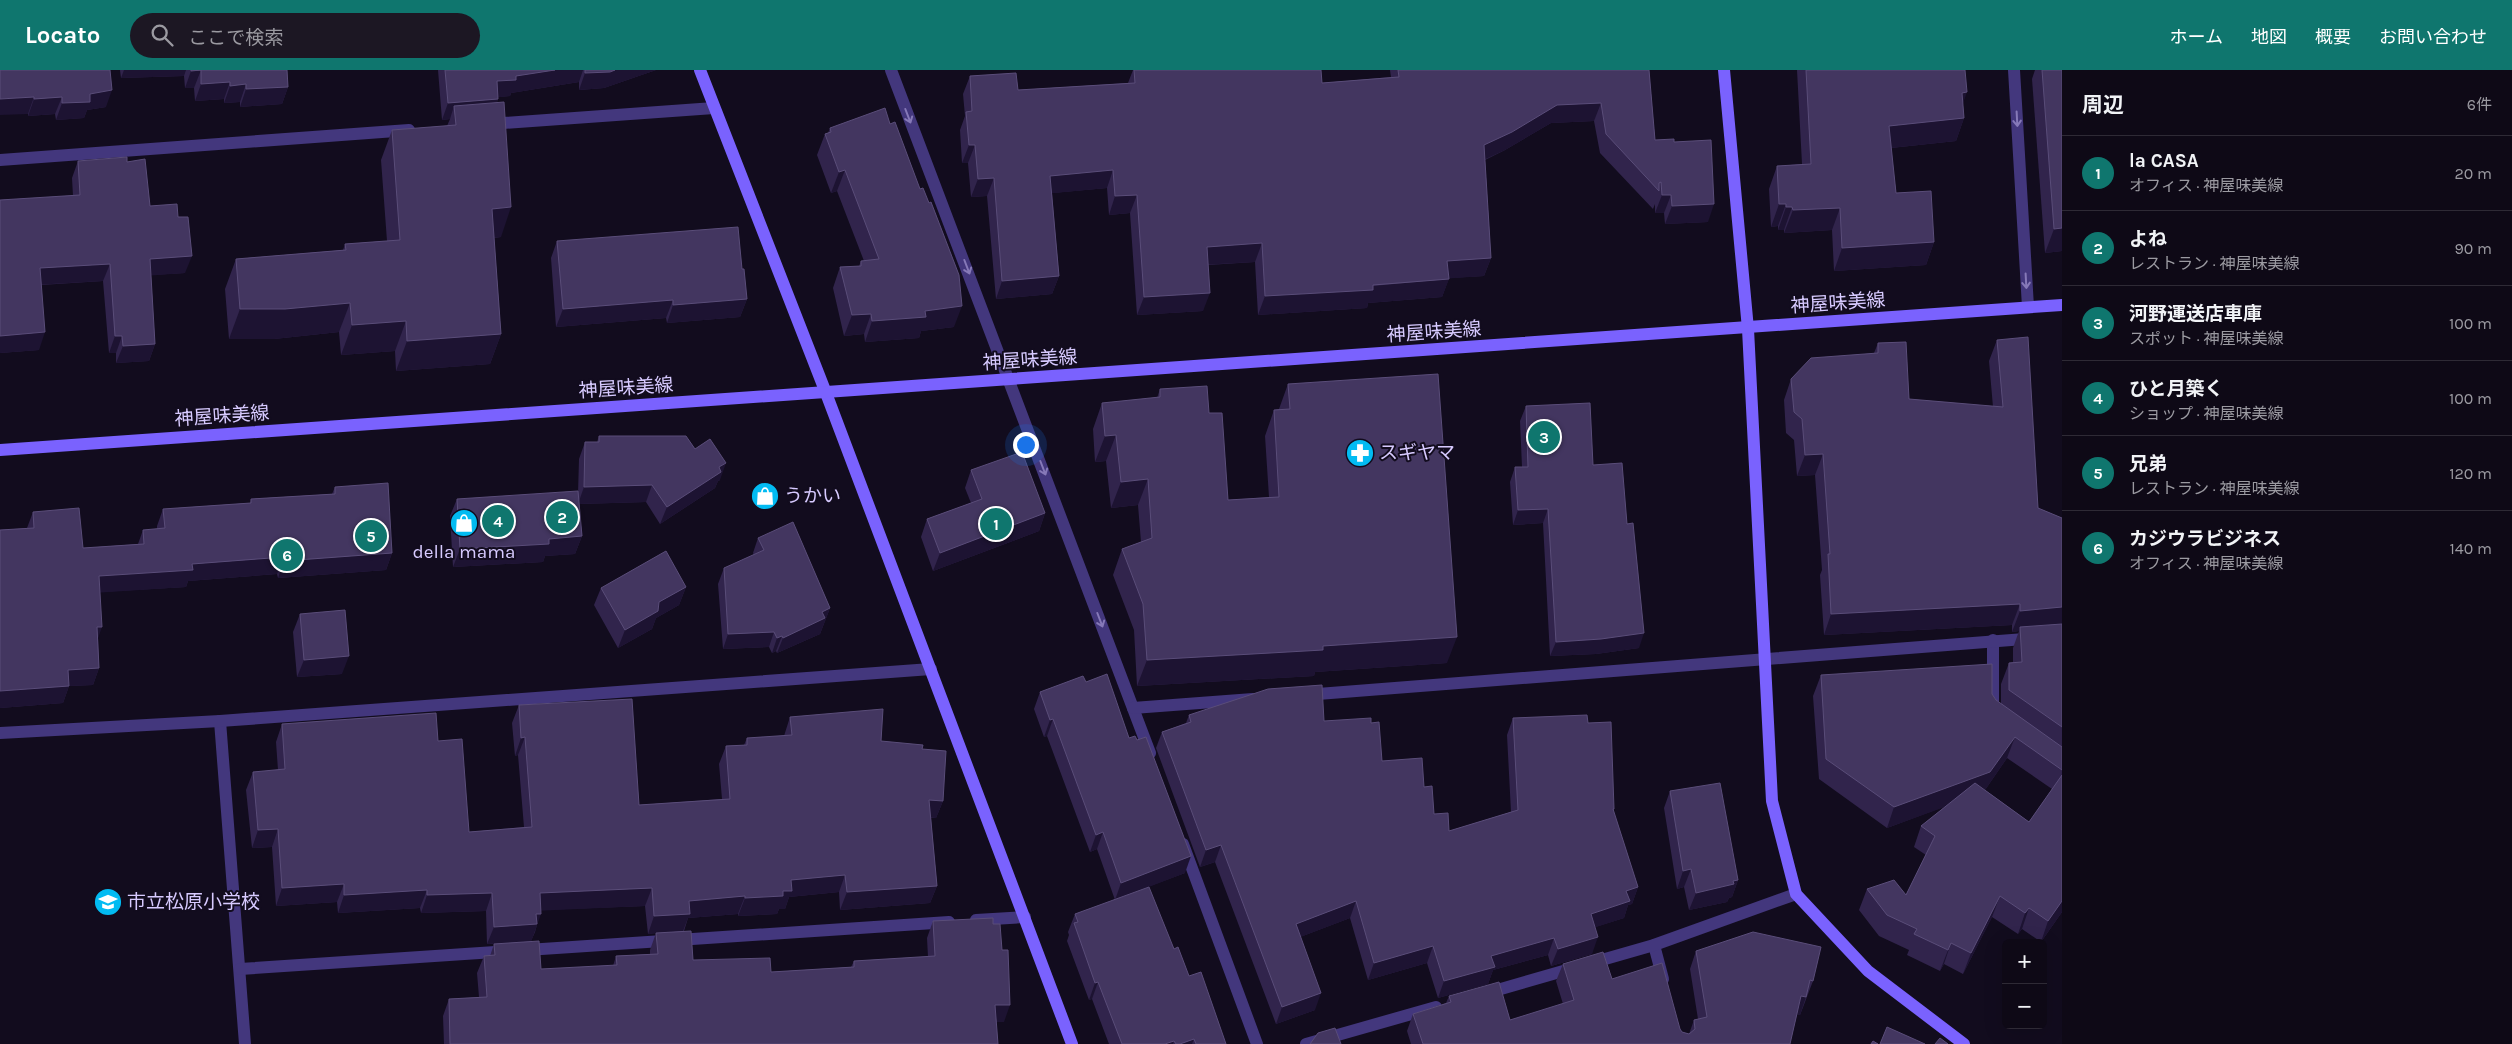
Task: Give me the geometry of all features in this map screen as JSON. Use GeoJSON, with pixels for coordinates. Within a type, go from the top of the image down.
{"type":"FeatureCollection","features":[{"type":"Feature","properties":{"kind":"street"},"geometry":{"type":"LineString","coordinates":[[700,70],[826,393],[1072,1044]]}},
{"type":"Feature","properties":{"kind":"street"},"geometry":{"type":"LineString","coordinates":[[892,70],[1154,764]]}},
{"type":"Feature","properties":{"kind":"street"},"geometry":{"type":"LineString","coordinates":[[1724,70],[1748,328],[1772,801],[1796,894],[1868,971],[1964,1044]]}},
{"type":"Feature","properties":{"kind":"street"},"geometry":{"type":"LineString","coordinates":[[2014,70],[2028,307]]}},
{"type":"Feature","properties":{"kind":"street"},"geometry":{"type":"LineString","coordinates":[[476,125],[714,108]]}},
{"type":"Feature","properties":{"kind":"street"},"geometry":{"type":"LineString","coordinates":[[0,160],[426,129]]}},
{"type":"Feature","properties":{"kind":"street","name":"神屋味美線"},"geometry":{"type":"LineString","coordinates":[[0,450],[2062,305]]}},
{"type":"Feature","properties":{"kind":"street"},"geometry":{"type":"LineString","coordinates":[[1291,696],[2062,636]]}},
{"type":"Feature","properties":{"kind":"street"},"geometry":{"type":"LineString","coordinates":[[1993,640],[1994,715],[2001,720]]}},
{"type":"Feature","properties":{"kind":"street"},"geometry":{"type":"LineString","coordinates":[[0,733],[220,721],[931,670]]}},
{"type":"Feature","properties":{"kind":"street"},"geometry":{"type":"LineString","coordinates":[[1133,708],[1261,698]]}},
{"type":"Feature","properties":{"kind":"street"},"geometry":{"type":"LineString","coordinates":[[220,721],[245,1044]]}},
{"type":"Feature","properties":{"kind":"street"},"geometry":{"type":"LineString","coordinates":[[1178,829],[1257,1044]]}},
{"type":"Feature","properties":{"kind":"street"},"geometry":{"type":"LineString","coordinates":[[1476,996],[1654,945],[1796,894]]}},
{"type":"Feature","properties":{"kind":"street"},"geometry":{"type":"LineString","coordinates":[[240,968],[1025,917]]}},
{"type":"Feature","properties":{"kind":"street"},"geometry":{"type":"LineString","coordinates":[[1654,945],[1666,990]]}},
{"type":"Feature","properties":{"kind":"street"},"geometry":{"type":"LineString","coordinates":[[1306,1044],[1447,1004]]}},
{"type":"Feature","properties":{"kind":"building"},"geometry":{"type":"Polygon","coordinates":[[[0,70],[110,70],[112,90],[90,94],[90,102],[62,103],[62,97],[0,99],[0,70]]]}},
{"type":"Feature","properties":{"kind":"building"},"geometry":{"type":"Polygon","coordinates":[[[201,70],[287,70],[288,87],[246,89],[246,84],[230,86],[230,82],[201,84],[201,70]]]}},
{"type":"Feature","properties":{"kind":"building"},"geometry":{"type":"Polygon","coordinates":[[[445,70],[555,70],[516,76],[516,80],[497,81],[498,99],[448,103],[445,70]]]}},
{"type":"Feature","properties":{"kind":"building"},"geometry":{"type":"Polygon","coordinates":[[[585,70],[615,70],[585,73],[585,70]]]}},
{"type":"Feature","properties":{"kind":"building"},"geometry":{"type":"Polygon","coordinates":[[[1134,70],[1321,70],[1322,83],[1399,77],[1398,70],[1649,70],[1655,140],[1674,139],[1674,142],[1711,140],[1714,204],[1672,206],[1671,195],[1662,195],[1661,182],[1659,183],[1659,191],[1606,134],[1601,103],[1557,105],[1512,132],[1484,145],[1491,258],[1447,261],[1449,279],[1373,285],[1373,290],[1265,296],[1262,243],[1207,247],[1210,293],[1144,297],[1137,195],[1115,196],[1113,170],[1050,176],[1059,276],[1002,281],[994,178],[978,179],[975,145],[969,145],[966,112],[972,111],[970,76],[1016,73],[1018,90],[1135,83],[1134,70]]]}},
{"type":"Feature","properties":{"kind":"building"},"geometry":{"type":"Polygon","coordinates":[[[1806,70],[1965,70],[1967,92],[1962,93],[1964,118],[1889,126],[1896,193],[1931,191],[1934,242],[1842,248],[1840,208],[1793,210],[1792,207],[1786,207],[1786,204],[1779,204],[1777,166],[1811,164],[1806,70]]]}},
{"type":"Feature","properties":{"kind":"building"},"geometry":{"type":"Polygon","coordinates":[[[2042,70],[2062,70],[2062,228],[2054,229],[2042,70]]]}},
{"type":"Feature","properties":{"kind":"building"},"geometry":{"type":"Polygon","coordinates":[[[504,102],[511,207],[492,209],[501,334],[407,341],[406,321],[352,325],[350,303],[285,309],[240,309],[236,259],[346,250],[345,244],[400,240],[392,130],[456,125],[454,106],[504,102]]]}},
{"type":"Feature","properties":{"kind":"building"},"geometry":{"type":"Polygon","coordinates":[[[885,108],[890,124],[895,122],[920,189],[923,188],[929,203],[931,202],[959,275],[962,306],[925,311],[926,317],[872,321],[871,314],[852,315],[840,267],[861,266],[861,261],[879,259],[845,170],[839,172],[825,134],[831,132],[830,128],[885,108]]]}},
{"type":"Feature","properties":{"kind":"building"},"geometry":{"type":"Polygon","coordinates":[[[127,157],[127,162],[145,159],[150,206],[177,204],[178,217],[188,217],[192,256],[150,259],[155,344],[123,346],[122,336],[115,336],[110,264],[40,268],[45,332],[0,336],[0,200],[80,195],[78,161],[127,157]]]}},
{"type":"Feature","properties":{"kind":"building"},"geometry":{"type":"Polygon","coordinates":[[[738,227],[747,299],[673,305],[673,300],[563,309],[557,241],[738,227]]]}},
{"type":"Feature","properties":{"kind":"building"},"geometry":{"type":"Polygon","coordinates":[[[2028,337],[2038,508],[2062,518],[2062,607],[2020,611],[2020,604],[1831,614],[1828,554],[1830,554],[1823,454],[1805,455],[1802,419],[1794,412],[1791,379],[1811,358],[1878,353],[1878,343],[1906,342],[1909,399],[2003,407],[1997,340],[2028,337]]]}},
{"type":"Feature","properties":{"kind":"building"},"geometry":{"type":"Polygon","coordinates":[[[1438,374],[1457,637],[1323,646],[1323,650],[1147,660],[1143,604],[1122,549],[1152,538],[1148,479],[1121,482],[1116,435],[1105,436],[1102,403],[1160,397],[1160,389],[1207,386],[1209,413],[1222,413],[1228,500],[1279,497],[1274,410],[1290,409],[1288,384],[1438,374]]]}},
{"type":"Feature","properties":{"kind":"building"},"geometry":{"type":"Polygon","coordinates":[[[1590,403],[1593,465],[1622,463],[1627,524],[1633,523],[1644,633],[1601,639],[1556,642],[1548,509],[1518,510],[1515,467],[1528,467],[1526,406],[1590,403]]]}},
{"type":"Feature","properties":{"kind":"building"},"geometry":{"type":"Polygon","coordinates":[[[599,436],[686,436],[695,449],[710,439],[726,463],[719,467],[721,472],[667,507],[652,485],[584,487],[585,442],[599,442],[599,436]]]}},
{"type":"Feature","properties":{"kind":"building"},"geometry":{"type":"Polygon","coordinates":[[[1022,452],[1045,513],[940,553],[927,519],[982,499],[971,470],[1022,452]]]}},
{"type":"Feature","properties":{"kind":"building"},"geometry":{"type":"Polygon","coordinates":[[[388,483],[392,553],[284,561],[284,557],[192,564],[193,570],[99,576],[102,627],[97,627],[99,668],[68,670],[69,686],[0,691],[0,530],[34,528],[33,512],[79,508],[83,548],[144,544],[143,530],[165,528],[163,509],[251,503],[251,499],[335,494],[335,487],[388,483]]]}},
{"type":"Feature","properties":{"kind":"building"},"geometry":{"type":"Polygon","coordinates":[[[578,491],[582,536],[549,539],[549,544],[460,549],[457,499],[578,491]]]}},
{"type":"Feature","properties":{"kind":"building"},"geometry":{"type":"Polygon","coordinates":[[[793,522],[830,608],[822,612],[825,618],[783,638],[782,636],[777,638],[774,632],[728,634],[724,568],[764,550],[758,538],[793,522]]]}},
{"type":"Feature","properties":{"kind":"building"},"geometry":{"type":"Polygon","coordinates":[[[666,551],[686,587],[659,602],[658,611],[625,630],[601,588],[666,551]]]}},
{"type":"Feature","properties":{"kind":"building"},"geometry":{"type":"Polygon","coordinates":[[[345,610],[349,656],[304,660],[300,614],[345,610]]]}},
{"type":"Feature","properties":{"kind":"building"},"geometry":{"type":"Polygon","coordinates":[[[2062,624],[2062,727],[2009,690],[2009,663],[2022,662],[2020,627],[2062,624]]]}},
{"type":"Feature","properties":{"kind":"building"},"geometry":{"type":"Polygon","coordinates":[[[1992,664],[1992,694],[1996,700],[2062,747],[2062,770],[2015,737],[1990,772],[1894,807],[1826,759],[1821,675],[1992,664]]]}},
{"type":"Feature","properties":{"kind":"building"},"geometry":{"type":"Polygon","coordinates":[[[1107,674],[1129,738],[1135,736],[1137,740],[1146,737],[1191,856],[1121,883],[1103,832],[1096,835],[1053,719],[1050,720],[1040,692],[1083,676],[1086,682],[1107,674]]]}},
{"type":"Feature","properties":{"kind":"building"},"geometry":{"type":"Polygon","coordinates":[[[1322,685],[1324,721],[1371,718],[1371,723],[1379,722],[1382,761],[1422,758],[1424,787],[1432,786],[1434,814],[1448,813],[1449,831],[1518,810],[1513,718],[1587,715],[1588,723],[1611,722],[1613,809],[1638,887],[1626,891],[1630,901],[1591,914],[1598,937],[1558,949],[1554,938],[1491,956],[1495,967],[1444,981],[1433,946],[1374,963],[1356,901],[1296,924],[1321,993],[1282,1007],[1221,845],[1206,850],[1162,732],[1191,722],[1189,715],[1268,689],[1322,685]]]}},
{"type":"Feature","properties":{"kind":"building"},"geometry":{"type":"Polygon","coordinates":[[[632,699],[639,805],[730,799],[726,746],[747,745],[747,738],[792,735],[790,717],[883,709],[881,741],[923,745],[922,749],[946,751],[943,801],[929,800],[937,886],[847,892],[845,875],[791,880],[792,891],[783,891],[783,896],[745,898],[745,896],[689,901],[690,914],[654,916],[652,888],[540,893],[541,914],[536,914],[537,924],[494,927],[492,893],[427,895],[427,890],[344,895],[344,884],[282,888],[278,829],[258,830],[253,772],[285,769],[282,724],[436,713],[438,741],[462,739],[469,832],[532,827],[525,737],[521,738],[519,705],[632,699]]]}},
{"type":"Feature","properties":{"kind":"building"},"geometry":{"type":"Polygon","coordinates":[[[2062,775],[2062,901],[2048,921],[2029,908],[2025,913],[2000,896],[1971,953],[1951,943],[1948,950],[1914,934],[1917,929],[1887,915],[1867,889],[1894,880],[1906,895],[1935,836],[1921,826],[1975,783],[2029,822],[2062,775]]]}},
{"type":"Feature","properties":{"kind":"building"},"geometry":{"type":"Polygon","coordinates":[[[1720,783],[1738,880],[1733,881],[1734,884],[1696,893],[1691,869],[1683,871],[1670,791],[1720,783]]]}},
{"type":"Feature","properties":{"kind":"building"},"geometry":{"type":"Polygon","coordinates":[[[1149,887],[1174,949],[1178,947],[1189,976],[1201,972],[1226,1044],[1196,1044],[1194,1039],[1180,1044],[1176,1044],[1174,1041],[1165,1044],[1122,1044],[1098,982],[1095,983],[1074,923],[1078,922],[1075,914],[1149,887]]]}},
{"type":"Feature","properties":{"kind":"building"},"geometry":{"type":"Polygon","coordinates":[[[993,918],[993,924],[1000,924],[1002,950],[1008,950],[1010,1005],[995,1005],[998,1044],[450,1044],[449,999],[487,997],[484,956],[495,955],[494,944],[539,941],[541,969],[617,965],[616,956],[658,954],[656,933],[691,931],[693,960],[770,958],[771,972],[854,967],[854,961],[935,956],[933,921],[993,918]]]}},
{"type":"Feature","properties":{"kind":"building"},"geometry":{"type":"Polygon","coordinates":[[[1753,932],[1821,947],[1813,981],[1810,980],[1806,997],[1801,996],[1790,1044],[1423,1044],[1413,1014],[1451,1002],[1449,996],[1499,982],[1510,1020],[1574,1000],[1563,964],[1603,952],[1612,979],[1662,963],[1680,1029],[1682,1032],[1689,1034],[1695,1029],[1694,1020],[1707,1017],[1696,951],[1753,932]]]}},
{"type":"Feature","properties":{"kind":"building"},"geometry":{"type":"Polygon","coordinates":[[[1887,1027],[1925,1044],[1880,1044],[1887,1027]]]}},
{"type":"Feature","properties":{"kind":"building"},"geometry":{"type":"Polygon","coordinates":[[[1335,1028],[1341,1044],[1310,1044],[1318,1033],[1335,1028]]]}},
{"type":"Feature","properties":{"kind":"building"},"geometry":{"type":"Polygon","coordinates":[[[1940,1038],[1948,1044],[1935,1044],[1940,1038]]]}},
{"type":"Feature","properties":{"kind":"place","name":"河野運送店車庫"},"geometry":{"type":"Point","coordinates":[1544,437]}},
{"type":"Feature","properties":{"kind":"place","name":"スギヤマ"},"geometry":{"type":"Point","coordinates":[1360,453]}},
{"type":"Feature","properties":{"kind":"place","name":"うかい"},"geometry":{"type":"Point","coordinates":[765,496]}},
{"type":"Feature","properties":{"kind":"place","name":"よね"},"geometry":{"type":"Point","coordinates":[562,517]}},
{"type":"Feature","properties":{"kind":"place","name":"ひと月築く"},"geometry":{"type":"Point","coordinates":[498,521]}},
{"type":"Feature","properties":{"kind":"place","name":"della mama"},"geometry":{"type":"Point","coordinates":[464,523]}},
{"type":"Feature","properties":{"kind":"place","name":"la CASA"},"geometry":{"type":"Point","coordinates":[996,524]}},
{"type":"Feature","properties":{"kind":"place","name":"兄弟"},"geometry":{"type":"Point","coordinates":[371,536]}},
{"type":"Feature","properties":{"kind":"place","name":"カジウラビジネス"},"geometry":{"type":"Point","coordinates":[287,555]}},
{"type":"Feature","properties":{"kind":"place","name":"市立松原小学校"},"geometry":{"type":"Point","coordinates":[108,902]}}]}
